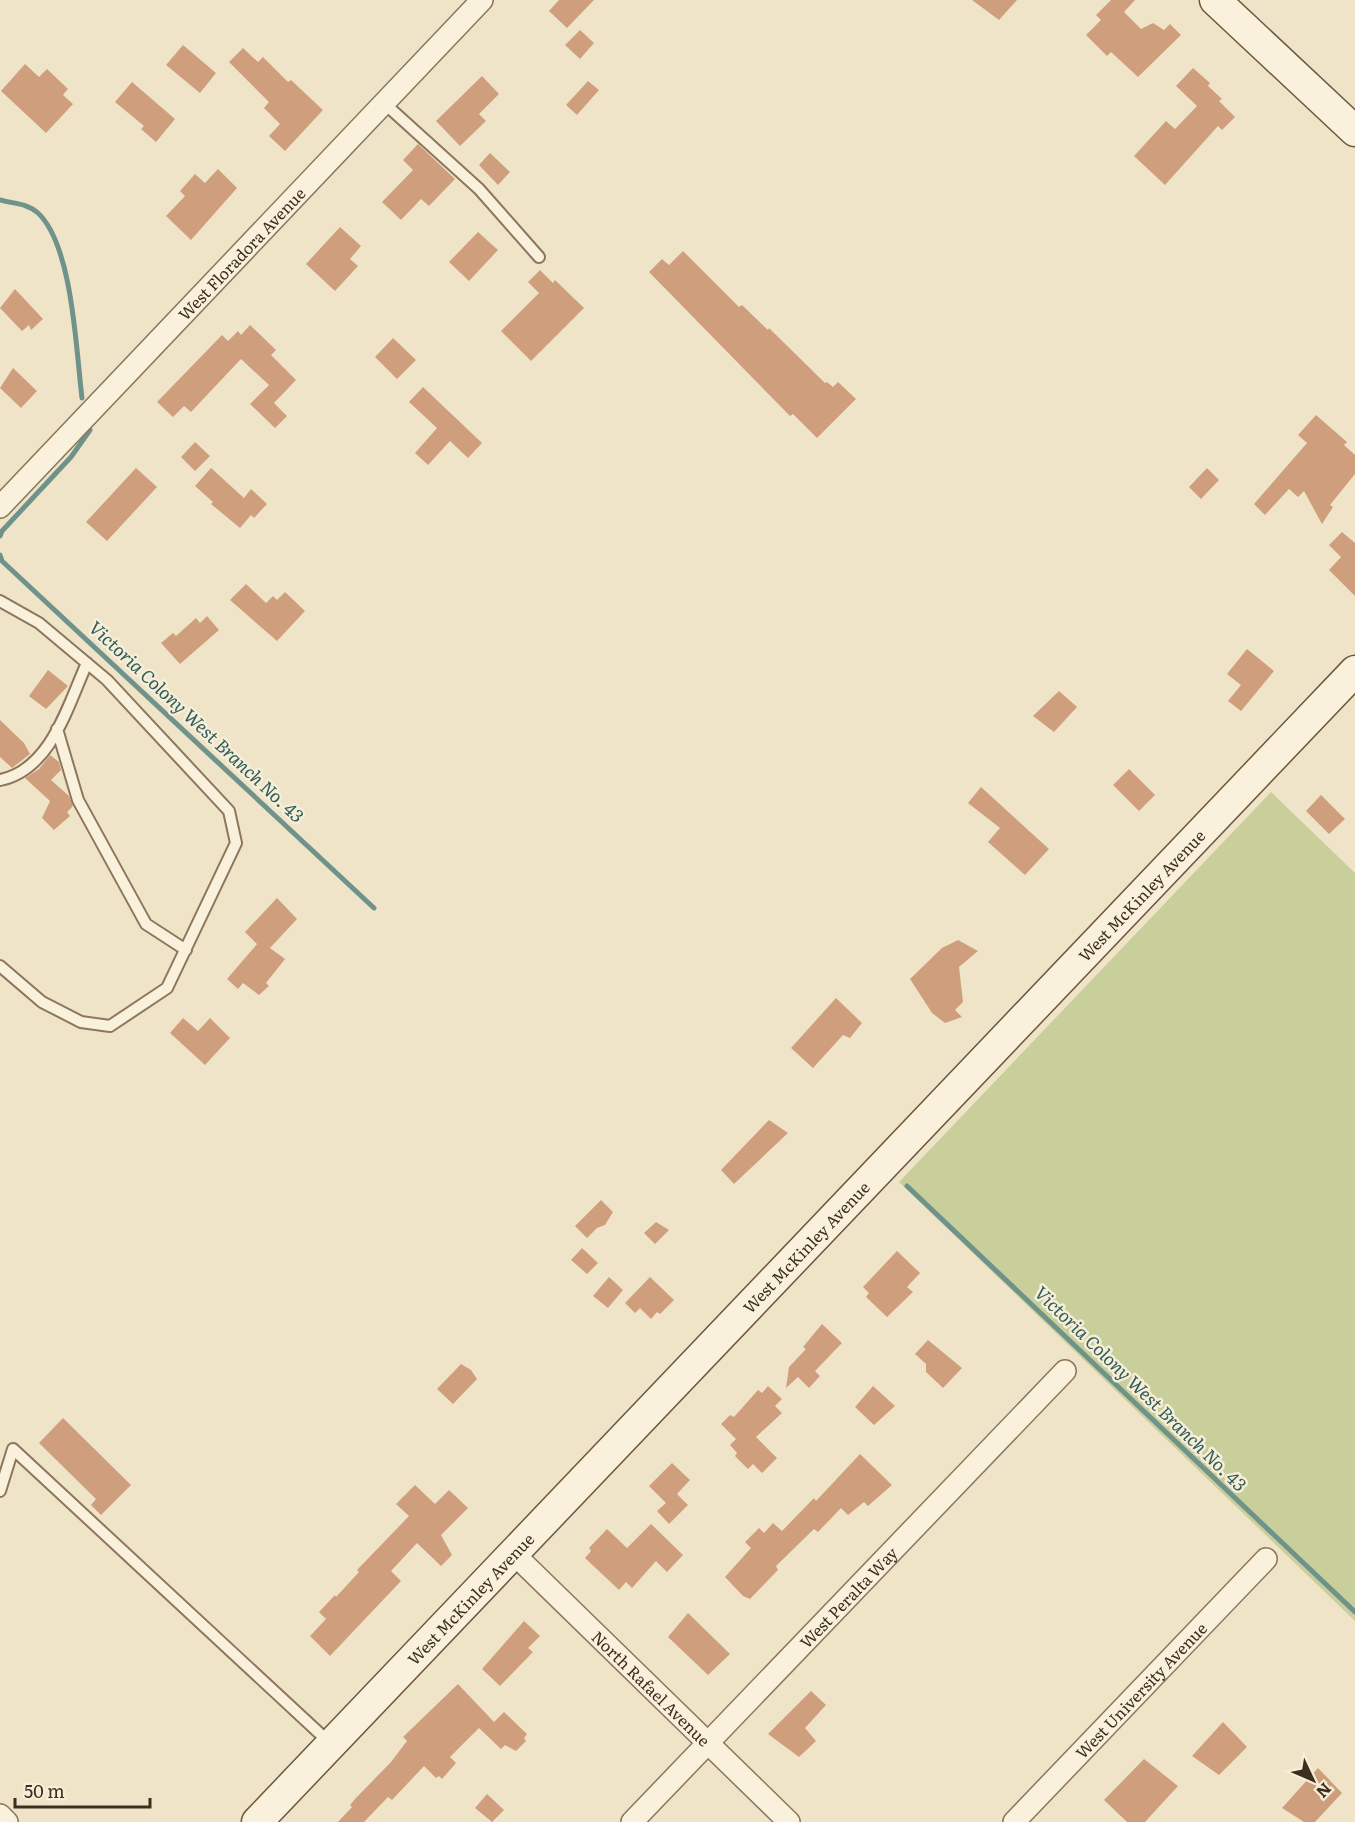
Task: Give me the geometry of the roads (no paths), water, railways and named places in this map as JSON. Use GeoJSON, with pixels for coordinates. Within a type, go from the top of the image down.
{"type":"FeatureCollection","features":[{"type":"Feature","properties":{"kind":"main road"},"geometry":{"type":"LineString","coordinates":[[1215,0],[1355,131]]}},
{"type":"Feature","properties":{"kind":"main road","name":"West McKinley Avenue"},"geometry":{"type":"LineString","coordinates":[[256,1822],[1355,671]]}},
{"type":"Feature","properties":{"kind":"street","name":"West Floradora Avenue"},"geometry":{"type":"LineString","coordinates":[[0,507],[482,0]]}},
{"type":"Feature","properties":{"kind":"street","name":"West Peralta Way"},"geometry":{"type":"LineString","coordinates":[[632,1822],[1065,1371]]}},
{"type":"Feature","properties":{"kind":"street","name":"North Rafael Avenue"},"geometry":{"type":"LineString","coordinates":[[514,1554],[789,1822]]}},
{"type":"Feature","properties":{"kind":"street","name":"West University Avenue"},"geometry":{"type":"LineString","coordinates":[[1014,1822],[1266,1559]]}},
{"type":"Feature","properties":{"kind":"street"},"geometry":{"type":"LineString","coordinates":[[0,1815],[7,1822]]}},
{"type":"Feature","properties":{"kind":"lane"},"geometry":{"type":"LineString","coordinates":[[384,103],[479,189],[539,257]]}},
{"type":"Feature","properties":{"kind":"lane"},"geometry":{"type":"LineString","coordinates":[[0,601],[39,623],[107,680],[229,811],[236,843],[167,988],[110,1026],[81,1022],[42,1002],[0,966]]}},
{"type":"Feature","properties":{"kind":"lane"},"geometry":{"type":"LineString","coordinates":[[0,780],[15,777],[50,746],[87,663]]}},
{"type":"Feature","properties":{"kind":"lane"},"geometry":{"type":"LineString","coordinates":[[57,729],[78,800],[146,924],[186,950]]}},
{"type":"Feature","properties":{"kind":"lane"},"geometry":{"type":"LineString","coordinates":[[0,1491],[13,1449],[332,1744]]}},
{"type":"Feature","properties":{"kind":"waterway","name":"Victoria Colony West Branch No. 43"},"geometry":{"type":"LineString","coordinates":[[0,200],[25,206],[38,213],[50,228],[59,249],[71,300],[82,398]]}},
{"type":"Feature","properties":{"kind":"waterway","name":"Victoria Colony West Branch No. 43"},"geometry":{"type":"LineString","coordinates":[[0,536],[2,531],[71,457],[90,430]]}},
{"type":"Feature","properties":{"kind":"waterway","name":"Victoria Colony West Branch No. 43"},"geometry":{"type":"LineString","coordinates":[[0,555],[2,561],[374,908]]}},
{"type":"Feature","properties":{"kind":"waterway","name":"Victoria Colony West Branch No. 43"},"geometry":{"type":"LineString","coordinates":[[907,1186],[1355,1612]]}}]}
